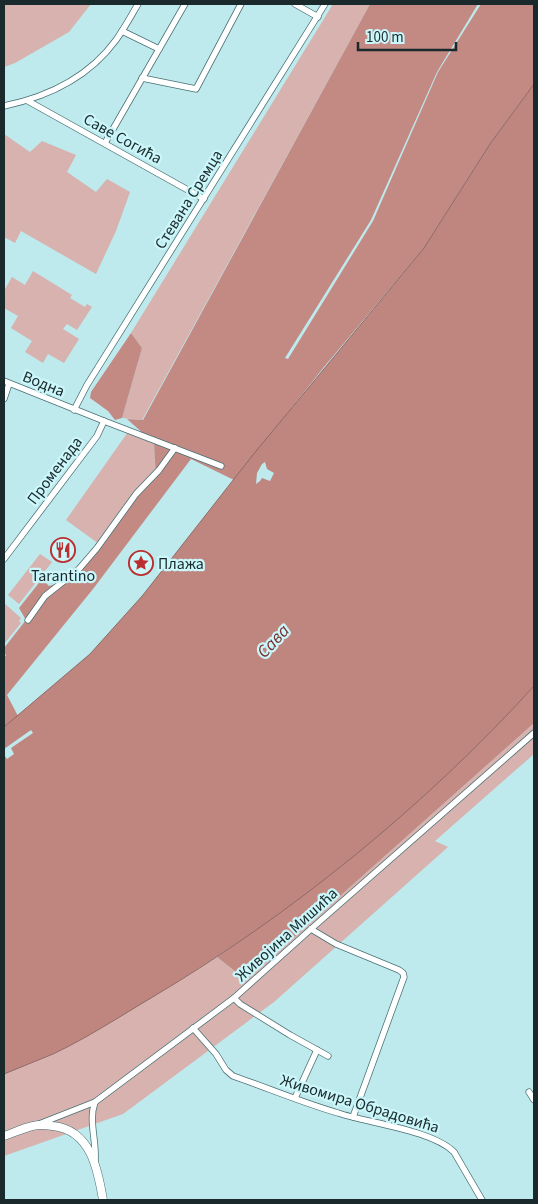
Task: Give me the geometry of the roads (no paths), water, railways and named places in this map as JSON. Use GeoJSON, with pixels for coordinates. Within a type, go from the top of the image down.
{"type":"FeatureCollection","features":[{"type":"Feature","properties":{"kind":"street"},"geometry":{"type":"LineString","coordinates":[[4,106],[28,101],[50,92],[85,71],[108,49],[122,31],[138,4]]}},
{"type":"Feature","properties":{"kind":"street"},"geometry":{"type":"LineString","coordinates":[[105,143],[185,4]]}},
{"type":"Feature","properties":{"kind":"street"},"geometry":{"type":"LineString","coordinates":[[142,78],[196,89],[241,4]]}},
{"type":"Feature","properties":{"kind":"street"},"geometry":{"type":"LineString","coordinates":[[296,4],[318,17]]}},
{"type":"Feature","properties":{"kind":"street","name":"Стевана Сремца"},"geometry":{"type":"LineString","coordinates":[[74,410],[87,385],[326,4]]}},
{"type":"Feature","properties":{"kind":"street"},"geometry":{"type":"LineString","coordinates":[[122,31],[159,49]]}},
{"type":"Feature","properties":{"kind":"street","name":"Саве Согића"},"geometry":{"type":"LineString","coordinates":[[28,101],[204,199]]}},
{"type":"Feature","properties":{"kind":"street"},"geometry":{"type":"LineString","coordinates":[[4,398],[6,382]]}},
{"type":"Feature","properties":{"kind":"street","name":"Водна"},"geometry":{"type":"LineString","coordinates":[[6,382],[74,410]]}},
{"type":"Feature","properties":{"kind":"street","name":"Променада"},"geometry":{"type":"LineString","coordinates":[[4,559],[97,436],[104,421],[74,410]]}},
{"type":"Feature","properties":{"kind":"street"},"geometry":{"type":"LineString","coordinates":[[104,421],[221,466]]}},
{"type":"Feature","properties":{"kind":"street"},"geometry":{"type":"LineString","coordinates":[[28,620],[45,596],[66,581],[85,562],[127,506],[159,470],[175,448]]}},
{"type":"Feature","properties":{"kind":"street","name":"Живојина Мишића"},"geometry":{"type":"LineString","coordinates":[[35,1125],[95,1102],[234,998],[534,733]]}},
{"type":"Feature","properties":{"kind":"street"},"geometry":{"type":"LineString","coordinates":[[311,929],[336,944],[399,970],[404,978],[353,1117]]}},
{"type":"Feature","properties":{"kind":"street"},"geometry":{"type":"LineString","coordinates":[[234,998],[240,1004],[282,1030],[328,1056]]}},
{"type":"Feature","properties":{"kind":"street","name":"Живомира Обрадовића"},"geometry":{"type":"LineString","coordinates":[[193,1028],[216,1054],[226,1070],[233,1076],[339,1114],[429,1137],[448,1146],[454,1152],[482,1200]]}},
{"type":"Feature","properties":{"kind":"street"},"geometry":{"type":"LineString","coordinates":[[295,1098],[317,1050]]}},
{"type":"Feature","properties":{"kind":"street"},"geometry":{"type":"LineString","coordinates":[[529,1092],[534,1100]]}},
{"type":"Feature","properties":{"kind":"street"},"geometry":{"type":"LineString","coordinates":[[95,1102],[92,1117],[96,1149],[95,1162]]}},
{"type":"Feature","properties":{"kind":"street"},"geometry":{"type":"LineString","coordinates":[[4,1136],[35,1125],[57,1126],[79,1137],[88,1148],[95,1162],[103,1200]]}},
{"type":"Feature","properties":{"kind":"water","name":"Сава"},"geometry":{"type":"Polygon","coordinates":[[[534,84],[534,686],[448,774],[402,816],[354,856],[255,931],[203,966],[103,1027],[53,1054],[4,1074],[4,727],[90,654],[143,595],[252,456],[424,248],[490,144],[534,84]]]}},
{"type":"Feature","properties":{"kind":"place","name":"Tarantino"},"geometry":{"type":"Point","coordinates":[63,550]}},
{"type":"Feature","properties":{"kind":"place","name":"Плажа"},"geometry":{"type":"Point","coordinates":[141,563]}}]}
